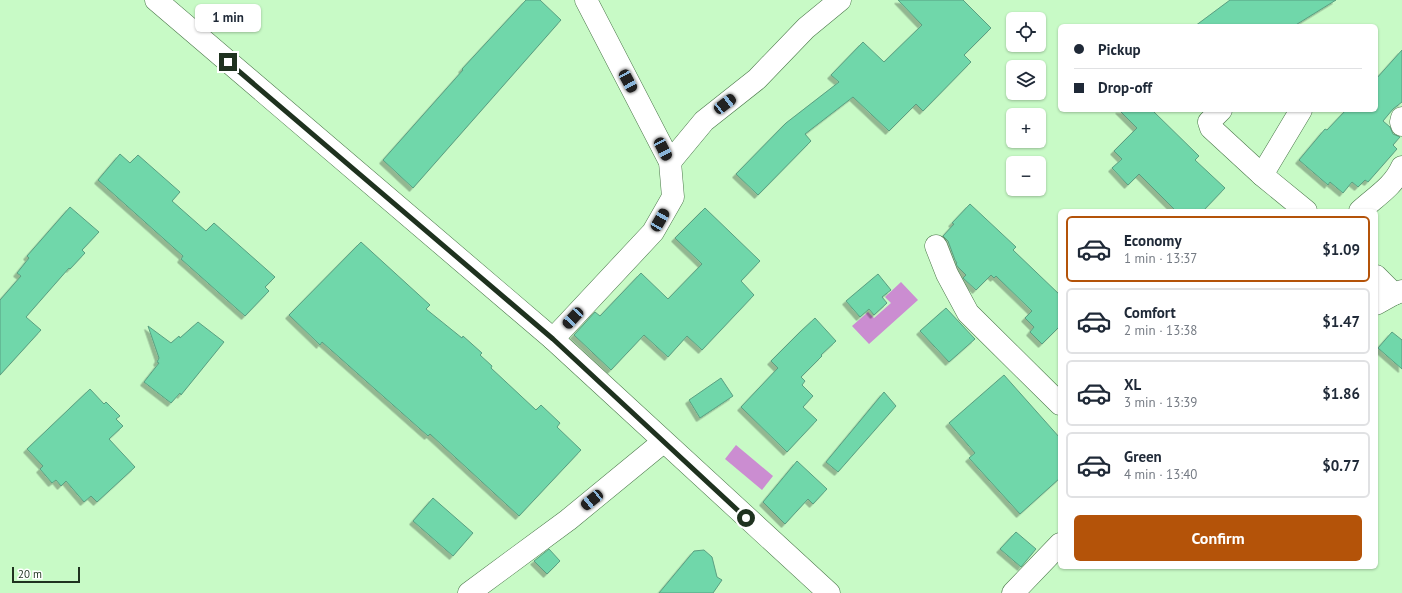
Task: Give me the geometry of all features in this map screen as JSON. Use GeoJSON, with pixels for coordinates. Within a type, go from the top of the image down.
{"type":"FeatureCollection","features":[{"type":"Feature","properties":{"kind":"street"},"geometry":{"type":"LineString","coordinates":[[156,0],[553,339],[663,442],[829,593]]}},
{"type":"Feature","properties":{"kind":"street"},"geometry":{"type":"LineString","coordinates":[[553,339],[653,232],[673,197],[670,162],[586,0]]}},
{"type":"Feature","properties":{"kind":"street"},"geometry":{"type":"LineString","coordinates":[[670,162],[704,121],[757,79],[806,28],[840,0]]}},
{"type":"Feature","properties":{"kind":"street"},"geometry":{"type":"LineString","coordinates":[[1218,112],[1209,122],[1211,128],[1304,209]]}},
{"type":"Feature","properties":{"kind":"street"},"geometry":{"type":"LineString","coordinates":[[1262,174],[1299,112]]}},
{"type":"Feature","properties":{"kind":"street"},"geometry":{"type":"LineString","coordinates":[[1402,118],[1402,125]]}},
{"type":"Feature","properties":{"kind":"street"},"geometry":{"type":"LineString","coordinates":[[1362,209],[1388,188],[1399,174],[1402,167]]}},
{"type":"Feature","properties":{"kind":"street"},"geometry":{"type":"LineString","coordinates":[[936,246],[950,280],[968,313],[1058,402]]}},
{"type":"Feature","properties":{"kind":"street"},"geometry":{"type":"LineString","coordinates":[[1378,279],[1391,296]]}},
{"type":"Feature","properties":{"kind":"street"},"geometry":{"type":"LineString","coordinates":[[469,593],[568,520],[663,442]]}},
{"type":"Feature","properties":{"kind":"street"},"geometry":{"type":"LineString","coordinates":[[1012,593],[1058,546]]}},
{"type":"Feature","properties":{"kind":"shaded area"},"geometry":{"type":"Polygon","coordinates":[[[901,282],[918,300],[869,344],[852,326],[868,312],[874,318],[891,303],[885,297],[901,282]]]}},
{"type":"Feature","properties":{"kind":"shaded area"},"geometry":{"type":"Polygon","coordinates":[[[736,445],[773,476],[762,490],[725,459],[736,445]]]}},
{"type":"Feature","properties":{"kind":"building"},"geometry":{"type":"Polygon","coordinates":[[[526,0],[540,0],[561,20],[413,188],[383,160],[463,70],[462,69],[526,0]]]}},
{"type":"Feature","properties":{"kind":"building"},"geometry":{"type":"Polygon","coordinates":[[[898,0],[963,0],[991,28],[964,55],[971,62],[923,111],[916,104],[889,131],[853,97],[805,134],[811,141],[758,195],[736,174],[786,123],[839,82],[831,75],[863,42],[884,62],[922,25],[898,0]]]}},
{"type":"Feature","properties":{"kind":"building"},"geometry":{"type":"Polygon","coordinates":[[[1230,0],[1336,0],[1297,24],[1198,24],[1230,0]]]}},
{"type":"Feature","properties":{"kind":"building"},"geometry":{"type":"Polygon","coordinates":[[[1402,50],[1402,102],[1393,109],[1383,121],[1390,127],[1393,134],[1400,137],[1393,145],[1397,149],[1368,182],[1365,180],[1358,187],[1352,182],[1343,193],[1330,182],[1328,185],[1299,160],[1325,129],[1327,130],[1344,112],[1378,112],[1378,77],[1402,50]]]}},
{"type":"Feature","properties":{"kind":"building"},"geometry":{"type":"Polygon","coordinates":[[[1121,112],[1154,112],[1199,156],[1195,160],[1225,188],[1205,209],[1174,209],[1139,174],[1128,185],[1112,168],[1122,159],[1114,151],[1137,128],[1121,112]]]}},
{"type":"Feature","properties":{"kind":"building"},"geometry":{"type":"Polygon","coordinates":[[[120,154],[130,163],[138,155],[180,192],[172,201],[206,231],[214,223],[275,277],[265,287],[269,291],[245,316],[181,259],[183,256],[98,180],[120,154]]]}},
{"type":"Feature","properties":{"kind":"building"},"geometry":{"type":"Polygon","coordinates":[[[970,204],[1016,247],[1013,250],[1058,293],[1058,328],[1042,344],[1030,332],[1034,327],[1025,318],[1032,311],[996,276],[994,278],[991,275],[976,290],[963,278],[966,275],[956,264],[957,263],[948,241],[943,236],[954,224],[952,223],[970,204]]]}},
{"type":"Feature","properties":{"kind":"building"},"geometry":{"type":"Polygon","coordinates":[[[70,207],[99,232],[82,250],[85,253],[70,269],[69,268],[26,317],[41,330],[0,375],[0,300],[21,276],[17,273],[29,258],[27,256],[70,207]]]}},
{"type":"Feature","properties":{"kind":"building"},"geometry":{"type":"Polygon","coordinates":[[[705,208],[760,261],[741,281],[754,295],[702,350],[687,336],[668,357],[644,335],[611,370],[574,335],[595,312],[600,316],[641,273],[668,299],[702,264],[675,238],[705,208]]]}},
{"type":"Feature","properties":{"kind":"building"},"geometry":{"type":"Polygon","coordinates":[[[361,242],[430,305],[426,309],[462,338],[463,336],[482,353],[480,355],[492,366],[491,368],[536,410],[541,405],[560,423],[557,427],[581,450],[519,516],[430,434],[428,436],[322,342],[320,345],[289,315],[361,242]]]}},
{"type":"Feature","properties":{"kind":"building"},"geometry":{"type":"Polygon","coordinates":[[[878,274],[891,290],[882,297],[887,303],[874,315],[869,309],[860,317],[846,301],[878,274]]]}},
{"type":"Feature","properties":{"kind":"building"},"geometry":{"type":"Polygon","coordinates":[[[946,308],[975,339],[949,362],[920,331],[946,308]]]}},
{"type":"Feature","properties":{"kind":"building"},"geometry":{"type":"Polygon","coordinates":[[[815,318],[836,341],[801,377],[805,381],[802,385],[813,396],[803,407],[817,420],[787,452],[741,407],[778,368],[771,361],[815,318]]]}},
{"type":"Feature","properties":{"kind":"building"},"geometry":{"type":"Polygon","coordinates":[[[198,322],[224,342],[181,395],[180,393],[171,403],[144,382],[159,363],[157,362],[159,358],[148,326],[171,343],[179,336],[180,338],[198,322]]]}},
{"type":"Feature","properties":{"kind":"building"},"geometry":{"type":"Polygon","coordinates":[[[1392,332],[1402,340],[1402,369],[1378,348],[1392,332]]]}},
{"type":"Feature","properties":{"kind":"building"},"geometry":{"type":"Polygon","coordinates":[[[1004,375],[1058,436],[1058,480],[1020,514],[969,458],[975,453],[949,423],[1004,375]]]}},
{"type":"Feature","properties":{"kind":"building"},"geometry":{"type":"Polygon","coordinates":[[[721,378],[733,396],[700,418],[689,400],[721,378]]]}},
{"type":"Feature","properties":{"kind":"building"},"geometry":{"type":"Polygon","coordinates":[[[90,389],[104,404],[106,402],[120,416],[116,419],[123,426],[109,439],[135,467],[97,502],[91,496],[84,502],[66,481],[61,486],[56,480],[52,483],[40,469],[43,466],[27,449],[90,389]]]}},
{"type":"Feature","properties":{"kind":"building"},"geometry":{"type":"Polygon","coordinates":[[[884,392],[896,406],[838,472],[826,462],[884,392]]]}},
{"type":"Feature","properties":{"kind":"building"},"geometry":{"type":"Polygon","coordinates":[[[797,461],[827,489],[813,504],[808,499],[785,524],[763,502],[797,461]]]}},
{"type":"Feature","properties":{"kind":"building"},"geometry":{"type":"Polygon","coordinates":[[[433,498],[473,533],[453,556],[413,521],[433,498]]]}},
{"type":"Feature","properties":{"kind":"building"},"geometry":{"type":"Polygon","coordinates":[[[1016,532],[1036,549],[1021,567],[1000,549],[1016,532]]]}},
{"type":"Feature","properties":{"kind":"building"},"geometry":{"type":"Polygon","coordinates":[[[549,549],[560,561],[547,574],[534,561],[549,549]]]}},
{"type":"Feature","properties":{"kind":"building"},"geometry":{"type":"Polygon","coordinates":[[[704,550],[712,557],[717,577],[722,580],[713,593],[659,593],[694,551],[704,550]]]}},
{"type":"Feature","properties":{"kind":"route"},"geometry":{"type":"LineString","coordinates":[[228,62],[553,339],[746,518]]}}]}
